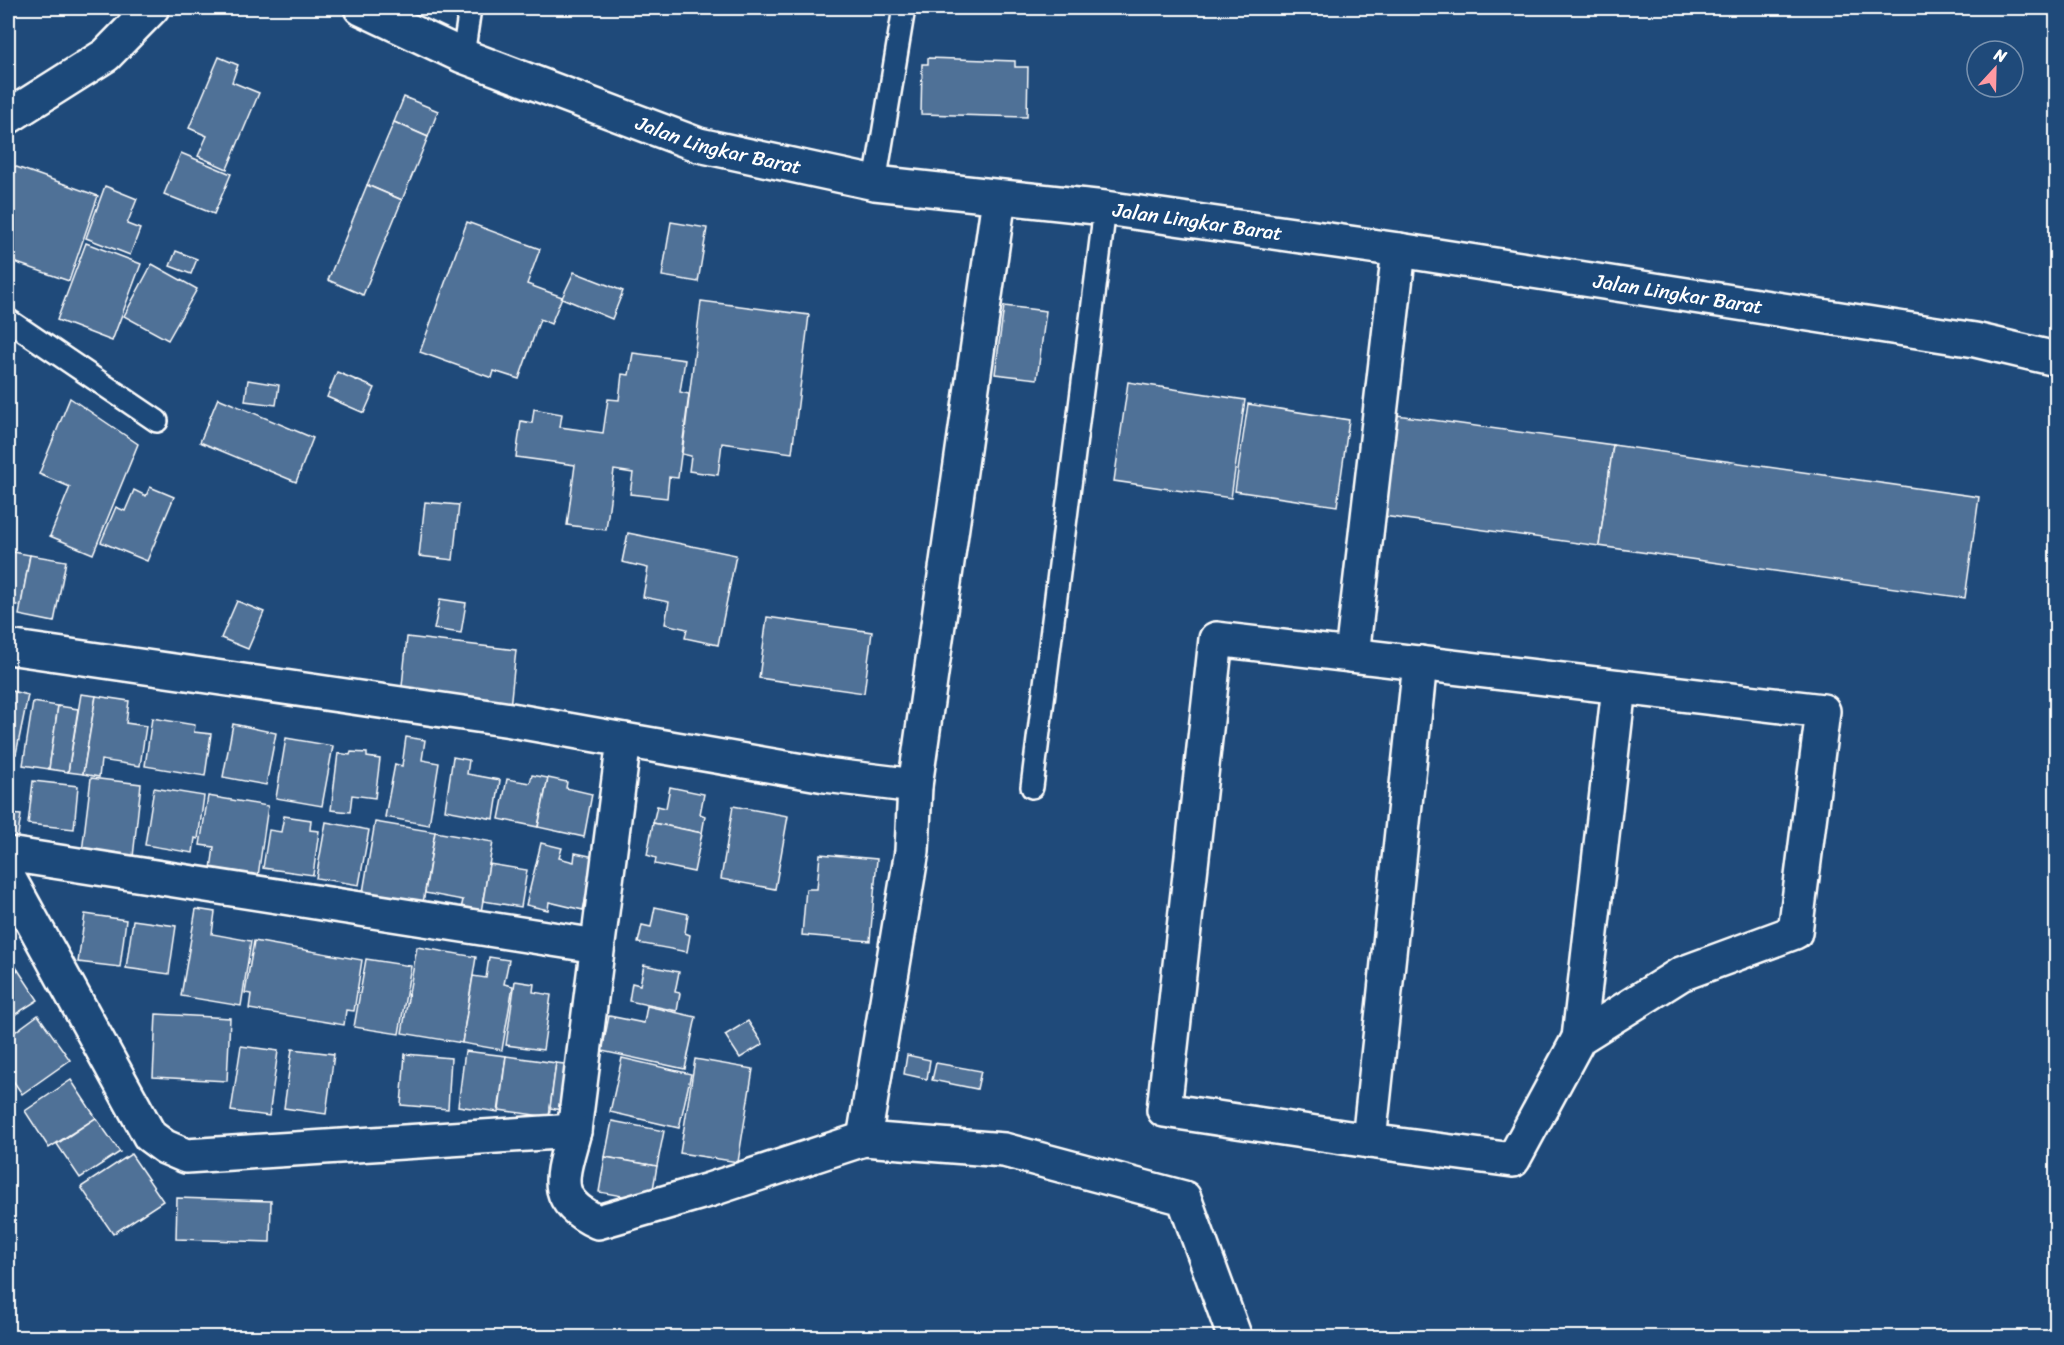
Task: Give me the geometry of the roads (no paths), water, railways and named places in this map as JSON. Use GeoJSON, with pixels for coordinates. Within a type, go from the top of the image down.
{"type":"FeatureCollection","features":[{"type":"Feature","properties":{"kind":"main road"},"geometry":{"type":"LineString","coordinates":[[8,117],[106,55],[152,8]]}},
{"type":"Feature","properties":{"kind":"main road","name":"Jalan Lingkar Barat"},"geometry":{"type":"LineString","coordinates":[[361,8],[463,56],[699,145],[875,183],[1105,208],[1399,250],[1975,340],[2056,359]]}},
{"type":"Feature","properties":{"kind":"main road"},"geometry":{"type":"LineString","coordinates":[[864,1139],[912,851],[915,786],[999,198]]}},
{"type":"Feature","properties":{"kind":"main road"},"geometry":{"type":"LineString","coordinates":[[1353,655],[1399,250]]}},
{"type":"Feature","properties":{"kind":"main road"},"geometry":{"type":"LineString","coordinates":[[1579,1038],[1681,974],[1795,932],[1823,711],[1216,639],[1164,1110],[1369,1142],[1513,1160],[1579,1038],[1619,687]]}},
{"type":"Feature","properties":{"kind":"main road"},"geometry":{"type":"LineString","coordinates":[[8,647],[499,718],[825,775],[915,786]]}},
{"type":"Feature","properties":{"kind":"main road"},"geometry":{"type":"LineString","coordinates":[[1369,1142],[1420,663]]}},
{"type":"Feature","properties":{"kind":"main road"},"geometry":{"type":"LineString","coordinates":[[624,740],[574,1131],[562,1180],[565,1196],[577,1210],[598,1221],[709,1190],[864,1139],[1004,1150],[1184,1198],[1234,1338]]}},
{"type":"Feature","properties":{"kind":"main road"},"geometry":{"type":"LineString","coordinates":[[8,854],[597,946]]}},
{"type":"Feature","properties":{"kind":"main road"},"geometry":{"type":"LineString","coordinates":[[8,877],[150,1136],[165,1147],[186,1156],[574,1131]]}},
{"type":"Feature","properties":{"kind":"lane"},"geometry":{"type":"LineString","coordinates":[[463,56],[470,8]]}},
{"type":"Feature","properties":{"kind":"lane"},"geometry":{"type":"LineString","coordinates":[[875,183],[904,8]]}},
{"type":"Feature","properties":{"kind":"lane"},"geometry":{"type":"LineString","coordinates":[[1032,787],[1105,208]]}},
{"type":"Feature","properties":{"kind":"lane"},"geometry":{"type":"LineString","coordinates":[[8,320],[157,421]]}}]}
